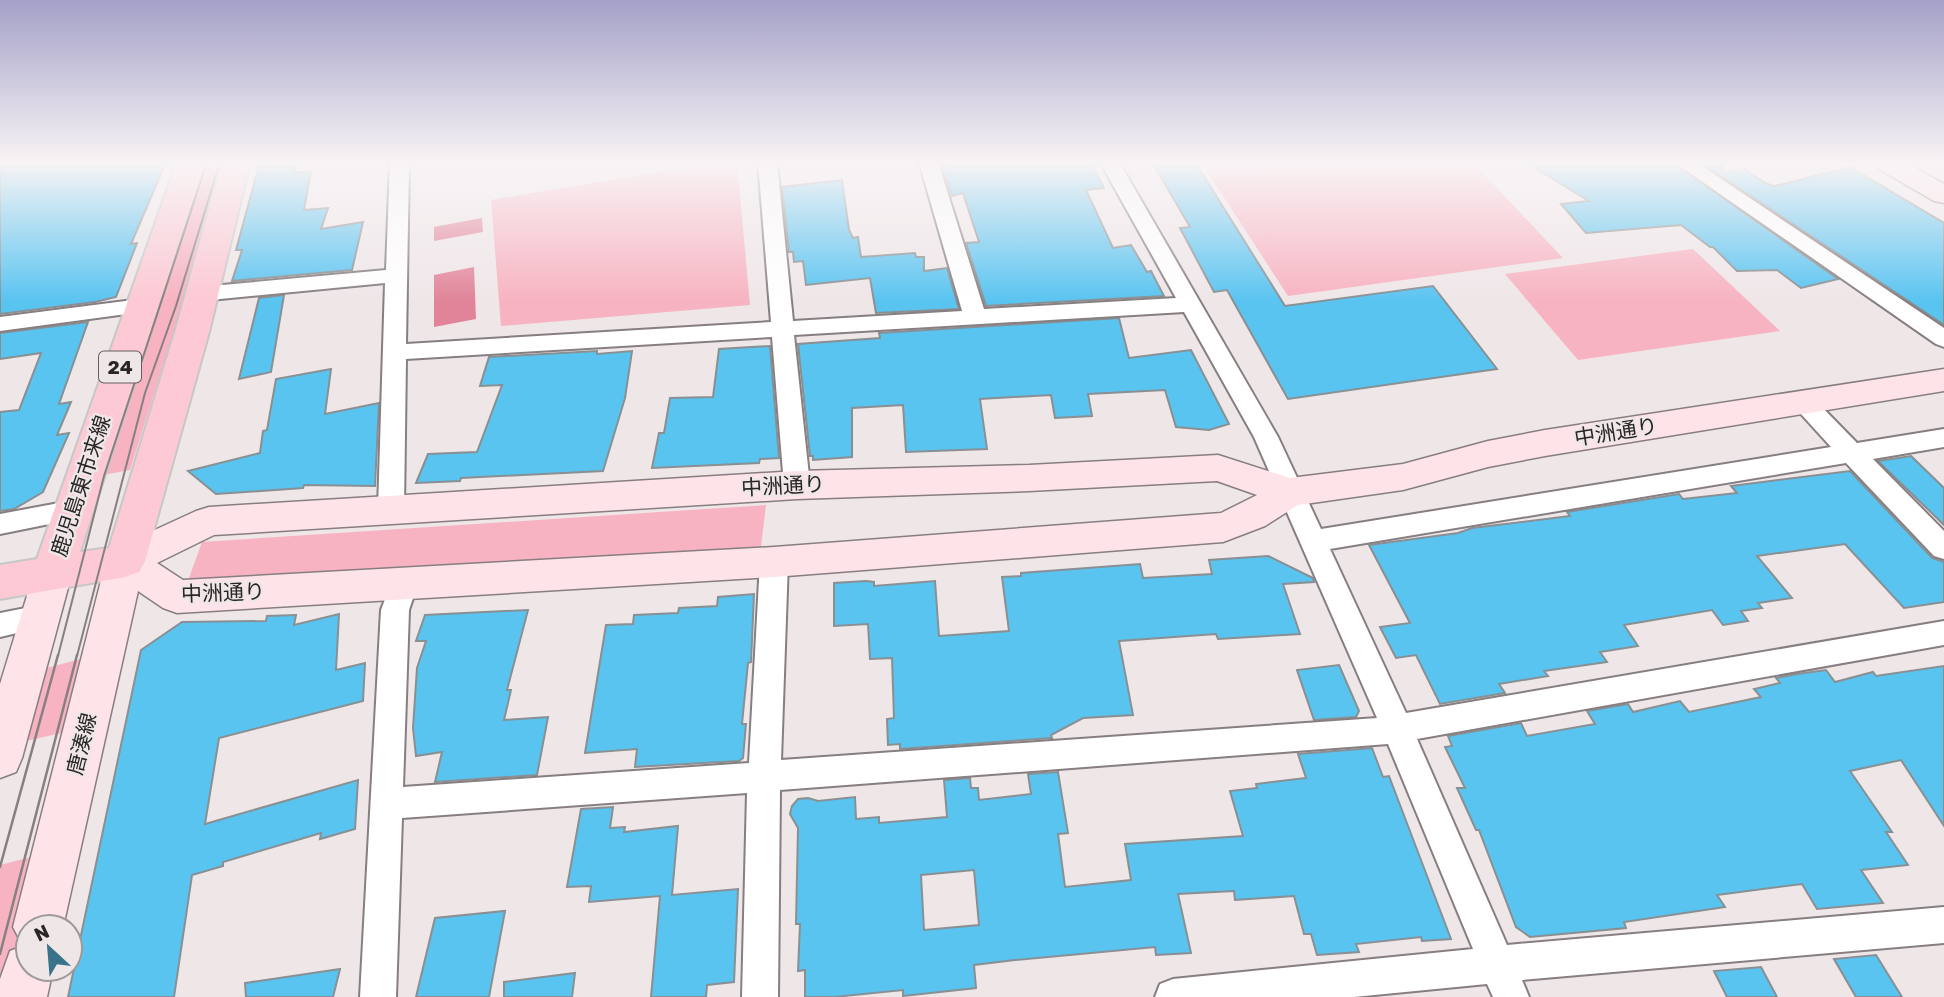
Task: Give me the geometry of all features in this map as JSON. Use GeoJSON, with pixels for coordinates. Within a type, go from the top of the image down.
{"type":"FeatureCollection","features":[{"type":"Feature","properties":{"kind":"main road","name":"鹿児島東市来線"},"geometry":{"type":"LineString","coordinates":[[53,573],[175,209]]}},
{"type":"Feature","properties":{"kind":"main road"},"geometry":{"type":"LineString","coordinates":[[0,582],[125,561],[192,332],[223,209]]}},
{"type":"Feature","properties":{"kind":"street"},"geometry":{"type":"LineString","coordinates":[[391,509],[399,209]]}},
{"type":"Feature","properties":{"kind":"street"},"geometry":{"type":"LineString","coordinates":[[771,209],[797,485]]}},
{"type":"Feature","properties":{"kind":"street"},"geometry":{"type":"LineString","coordinates":[[942,209],[975,318]]}},
{"type":"Feature","properties":{"kind":"street"},"geometry":{"type":"LineString","coordinates":[[1137,209],[1266,437],[1398,730],[1504,981]]}},
{"type":"Feature","properties":{"kind":"street"},"geometry":{"type":"LineString","coordinates":[[1752,209],[1944,339]]}},
{"type":"Feature","properties":{"kind":"street"},"geometry":{"type":"LineString","coordinates":[[200,295],[398,275]]}},
{"type":"Feature","properties":{"kind":"street"},"geometry":{"type":"LineString","coordinates":[[396,352],[1192,304]]}},
{"type":"Feature","properties":{"kind":"street"},"geometry":{"type":"LineString","coordinates":[[0,324],[141,306]]}},
{"type":"Feature","properties":{"kind":"street","name":"中洲通り"},"geometry":{"type":"LineString","coordinates":[[1290,492],[1218,468],[1029,478],[797,485],[391,509],[209,521],[125,561],[177,597],[774,562],[1223,527],[1252,516],[1290,492],[1403,477],[1488,454],[1944,380]]}},
{"type":"Feature","properties":{"kind":"street"},"geometry":{"type":"LineString","coordinates":[[1803,403],[1944,548]]}},
{"type":"Feature","properties":{"kind":"street"},"geometry":{"type":"LineString","coordinates":[[1313,541],[1944,438]]}},
{"type":"Feature","properties":{"kind":"street"},"geometry":{"type":"LineString","coordinates":[[0,524],[75,510]]}},
{"type":"Feature","properties":{"kind":"street","name":"唐湊線"},"geometry":{"type":"LineString","coordinates":[[41,913],[125,561]]}},
{"type":"Feature","properties":{"kind":"street"},"geometry":{"type":"LineString","coordinates":[[760,997],[764,777],[774,562]]}},
{"type":"Feature","properties":{"kind":"street"},"geometry":{"type":"LineString","coordinates":[[0,758],[53,573]]}},
{"type":"Feature","properties":{"kind":"street"},"geometry":{"type":"LineString","coordinates":[[378,997],[395,610],[404,583]]}},
{"type":"Feature","properties":{"kind":"street"},"geometry":{"type":"LineString","coordinates":[[0,625],[41,617]]}},
{"type":"Feature","properties":{"kind":"street"},"geometry":{"type":"LineString","coordinates":[[385,804],[1398,730],[1944,633]]}},
{"type":"Feature","properties":{"kind":"street"},"geometry":{"type":"LineString","coordinates":[[1173,997],[1504,981],[1944,925]]}},
{"type":"Feature","properties":{"kind":"shaded area"},"geometry":{"type":"Polygon","coordinates":[[[189,209],[212,209],[130,470],[97,476],[155,314],[189,209]]]}},
{"type":"Feature","properties":{"kind":"shaded area"},"geometry":{"type":"Polygon","coordinates":[[[492,209],[741,209],[750,305],[501,326],[492,209]]]}},
{"type":"Feature","properties":{"kind":"shaded area"},"geometry":{"type":"Polygon","coordinates":[[[1231,209],[1516,209],[1563,258],[1288,296],[1231,209]]]}},
{"type":"Feature","properties":{"kind":"shaded area"},"geometry":{"type":"Polygon","coordinates":[[[482,218],[483,232],[434,241],[434,227],[482,218]]]}},
{"type":"Feature","properties":{"kind":"shaded area"},"geometry":{"type":"Polygon","coordinates":[[[1693,249],[1780,331],[1578,360],[1505,274],[1693,249]]]}},
{"type":"Feature","properties":{"kind":"shaded area"},"geometry":{"type":"Polygon","coordinates":[[[474,267],[476,319],[434,327],[434,275],[474,267]]]}},
{"type":"Feature","properties":{"kind":"shaded area"},"geometry":{"type":"Polygon","coordinates":[[[766,505],[760,555],[185,589],[202,542],[766,505]]]}},
{"type":"Feature","properties":{"kind":"shaded area"},"geometry":{"type":"Polygon","coordinates":[[[85,658],[66,732],[26,741],[46,668],[85,658]]]}},
{"type":"Feature","properties":{"kind":"shaded area"},"geometry":{"type":"Polygon","coordinates":[[[39,855],[25,913],[14,913],[14,956],[4,997],[0,997],[0,865],[39,855]]]}},
{"type":"Feature","properties":{"kind":"building"},"geometry":{"type":"Polygon","coordinates":[[[0,209],[146,209],[131,244],[137,243],[116,297],[0,314],[0,209]]]}},
{"type":"Feature","properties":{"kind":"building"},"geometry":{"type":"Polygon","coordinates":[[[247,209],[328,209],[321,229],[363,222],[352,270],[232,281],[242,250],[236,250],[247,209]]]}},
{"type":"Feature","properties":{"kind":"building"},"geometry":{"type":"Polygon","coordinates":[[[784,209],[846,209],[849,230],[853,238],[858,237],[861,257],[915,253],[916,257],[924,257],[924,271],[947,268],[959,309],[876,313],[870,278],[806,285],[803,261],[794,262],[793,252],[789,252],[784,209]]]}},
{"type":"Feature","properties":{"kind":"building"},"geometry":{"type":"Polygon","coordinates":[[[968,209],[1095,209],[1113,248],[1131,245],[1147,272],[1151,271],[1164,296],[986,306],[966,243],[979,242],[968,209]]]}},
{"type":"Feature","properties":{"kind":"building"},"geometry":{"type":"Polygon","coordinates":[[[1179,209],[1224,209],[1285,306],[1433,286],[1497,369],[1288,399],[1227,290],[1214,292],[1180,228],[1190,227],[1179,209]]]}},
{"type":"Feature","properties":{"kind":"building"},"geometry":{"type":"Polygon","coordinates":[[[1565,209],[1738,209],[1838,279],[1801,288],[1777,270],[1737,271],[1713,247],[1681,225],[1586,233],[1565,209]]]}},
{"type":"Feature","properties":{"kind":"building"},"geometry":{"type":"Polygon","coordinates":[[[1770,209],[1920,209],[1944,223],[1944,325],[1770,209]]]}},
{"type":"Feature","properties":{"kind":"building"},"geometry":{"type":"Polygon","coordinates":[[[284,295],[271,372],[239,379],[259,298],[284,295]]]}},
{"type":"Feature","properties":{"kind":"building"},"geometry":{"type":"Polygon","coordinates":[[[1119,318],[1129,358],[1191,350],[1229,424],[1209,430],[1176,427],[1165,390],[1088,394],[1092,416],[1055,418],[1051,395],[980,399],[987,449],[906,452],[903,405],[852,408],[852,457],[813,460],[813,456],[810,456],[798,344],[880,338],[879,333],[1119,318]]]}},
{"type":"Feature","properties":{"kind":"building"},"geometry":{"type":"Polygon","coordinates":[[[88,322],[59,404],[71,402],[57,435],[69,433],[43,492],[14,509],[0,511],[0,412],[19,410],[41,353],[0,359],[0,333],[88,322]]]}},
{"type":"Feature","properties":{"kind":"building"},"geometry":{"type":"Polygon","coordinates":[[[770,346],[779,458],[760,459],[759,463],[652,468],[659,433],[664,433],[670,398],[713,397],[719,349],[770,346]]]}},
{"type":"Feature","properties":{"kind":"building"},"geometry":{"type":"Polygon","coordinates":[[[597,351],[597,354],[632,351],[625,398],[603,471],[461,478],[460,481],[416,483],[428,454],[477,452],[502,385],[480,386],[489,357],[597,351]]]}},
{"type":"Feature","properties":{"kind":"building"},"geometry":{"type":"Polygon","coordinates":[[[331,369],[325,414],[379,403],[375,486],[304,485],[303,488],[216,494],[188,471],[260,453],[276,379],[331,369]]]}},
{"type":"Feature","properties":{"kind":"building"},"geometry":{"type":"Polygon","coordinates":[[[1911,456],[1944,488],[1944,525],[1878,461],[1911,456]]]}},
{"type":"Feature","properties":{"kind":"building"},"geometry":{"type":"Polygon","coordinates":[[[1850,471],[1932,558],[1944,562],[1944,602],[1904,608],[1845,544],[1757,556],[1792,598],[1758,603],[1762,608],[1741,611],[1748,621],[1723,625],[1712,610],[1624,625],[1638,646],[1600,652],[1607,662],[1544,671],[1548,676],[1499,684],[1505,693],[1440,704],[1416,655],[1396,658],[1380,627],[1410,623],[1369,545],[1458,533],[1472,528],[1570,516],[1567,512],[1679,494],[1683,499],[1737,493],[1731,486],[1850,471]]]}},
{"type":"Feature","properties":{"kind":"building"},"geometry":{"type":"Polygon","coordinates":[[[1268,556],[1313,578],[1314,582],[1283,584],[1300,634],[1218,639],[1216,634],[1119,641],[1133,715],[1083,718],[1051,735],[1052,738],[900,749],[900,744],[888,745],[887,719],[894,718],[892,658],[870,659],[868,624],[834,626],[834,583],[866,581],[874,582],[874,586],[935,581],[939,636],[1009,631],[1002,577],[1021,576],[1021,573],[1140,564],[1143,578],[1212,574],[1209,560],[1268,556]]]}},
{"type":"Feature","properties":{"kind":"building"},"geometry":{"type":"Polygon","coordinates":[[[754,594],[751,662],[748,663],[742,724],[746,724],[743,758],[739,761],[635,767],[637,749],[585,753],[606,625],[633,624],[634,615],[678,613],[679,608],[717,606],[718,597],[754,594]]]}},
{"type":"Feature","properties":{"kind":"building"},"geometry":{"type":"Polygon","coordinates":[[[528,610],[507,690],[511,690],[504,720],[548,717],[537,775],[435,782],[442,752],[416,756],[413,728],[417,668],[426,641],[416,641],[425,615],[528,610]]]}},
{"type":"Feature","properties":{"kind":"building"},"geometry":{"type":"Polygon","coordinates":[[[339,614],[336,670],[365,663],[363,701],[219,738],[205,824],[358,780],[355,829],[320,839],[321,833],[223,862],[223,866],[192,875],[174,997],[68,997],[71,983],[84,983],[84,921],[141,650],[182,622],[266,621],[267,616],[296,615],[294,625],[339,614]]]}},
{"type":"Feature","properties":{"kind":"building"},"geometry":{"type":"Polygon","coordinates":[[[1339,665],[1359,711],[1356,717],[1314,720],[1297,670],[1339,665]]]}},
{"type":"Feature","properties":{"kind":"building"},"geometry":{"type":"Polygon","coordinates":[[[1944,666],[1944,826],[1901,760],[1850,771],[1892,832],[1886,832],[1908,865],[1861,870],[1883,903],[1817,909],[1802,884],[1717,895],[1725,907],[1624,922],[1626,928],[1530,937],[1516,927],[1479,830],[1476,830],[1457,788],[1465,788],[1445,747],[1452,746],[1448,736],[1521,723],[1527,736],[1595,724],[1587,711],[1628,704],[1633,712],[1680,701],[1689,712],[1761,697],[1754,689],[1780,683],[1776,678],[1797,674],[1826,670],[1835,682],[1873,672],[1876,676],[1944,666]]]}},
{"type":"Feature","properties":{"kind":"building"},"geometry":{"type":"Polygon","coordinates":[[[1372,748],[1383,777],[1389,776],[1451,939],[1422,941],[1421,937],[1356,944],[1359,952],[1317,955],[1311,934],[1304,934],[1294,896],[1235,900],[1234,891],[1178,894],[1191,953],[1156,955],[1155,947],[1015,960],[974,965],[976,988],[903,996],[903,990],[805,997],[805,970],[798,971],[800,924],[796,924],[798,828],[790,814],[798,799],[818,801],[855,797],[856,819],[879,817],[879,823],[947,817],[944,780],[970,778],[971,788],[978,788],[979,800],[1031,794],[1028,774],[1058,772],[1068,833],[1058,834],[1065,887],[1131,880],[1125,844],[1243,836],[1230,791],[1257,788],[1256,784],[1306,778],[1298,754],[1372,748]],[[974,870],[921,875],[924,930],[979,925],[974,870]]]}},
{"type":"Feature","properties":{"kind":"building"},"geometry":{"type":"Polygon","coordinates":[[[613,807],[610,828],[625,827],[624,832],[678,826],[672,895],[738,889],[734,982],[707,985],[706,997],[651,997],[660,896],[589,902],[591,886],[567,887],[581,809],[613,807]]]}},
{"type":"Feature","properties":{"kind":"building"},"geometry":{"type":"Polygon","coordinates":[[[505,911],[489,997],[416,997],[435,918],[505,911]]]}},
{"type":"Feature","properties":{"kind":"building"},"geometry":{"type":"Polygon","coordinates":[[[1876,955],[1902,997],[1856,997],[1834,959],[1876,955]]]}},
{"type":"Feature","properties":{"kind":"building"},"geometry":{"type":"Polygon","coordinates":[[[1761,967],[1777,997],[1727,997],[1714,971],[1761,967]]]}},
{"type":"Feature","properties":{"kind":"building"},"geometry":{"type":"Polygon","coordinates":[[[340,969],[333,997],[246,997],[245,983],[340,969]]]}},
{"type":"Feature","properties":{"kind":"building"},"geometry":{"type":"Polygon","coordinates":[[[575,973],[572,997],[504,997],[504,982],[575,973]]]}},
{"type":"Feature","properties":{"kind":"tram line"},"geometry":{"type":"LineString","coordinates":[[58,656],[104,476],[192,209]]}},
{"type":"Feature","properties":{"kind":"tram line"},"geometry":{"type":"LineString","coordinates":[[77,656],[145,393],[176,306],[206,209]]}},
{"type":"Feature","properties":{"kind":"tram line"},"geometry":{"type":"LineString","coordinates":[[0,867],[58,655]]}},
{"type":"Feature","properties":{"kind":"tram line"},"geometry":{"type":"LineString","coordinates":[[0,954],[77,655]]}}]}
